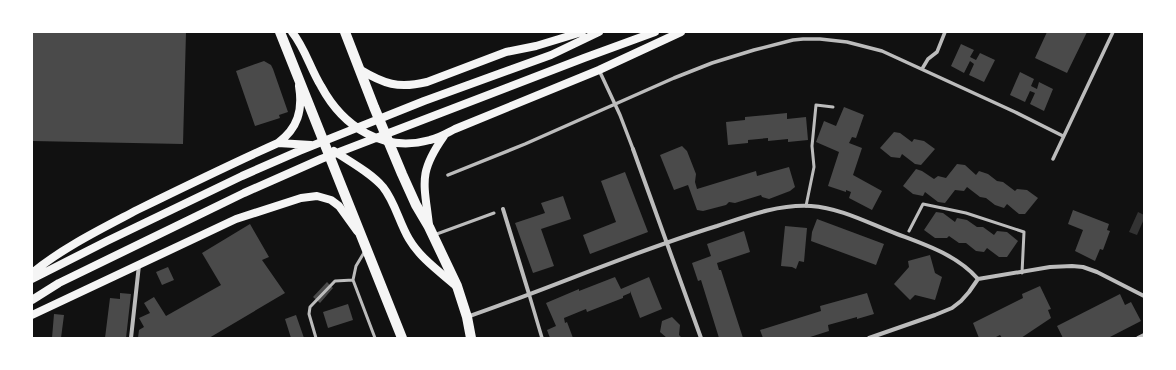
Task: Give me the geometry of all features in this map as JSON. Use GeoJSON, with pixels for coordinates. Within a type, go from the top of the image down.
{"type":"FeatureCollection","features":[{"type":"Feature","properties":{"kind":"main road"},"geometry":{"type":"LineString","coordinates":[[280,32],[402,338]]}},
{"type":"Feature","properties":{"kind":"main road"},"geometry":{"type":"LineString","coordinates":[[292,32],[305,52],[320,86],[332,105],[339,112],[362,131],[376,139],[389,142],[410,143],[426,141],[445,134],[599,70],[681,32]]}},
{"type":"Feature","properties":{"kind":"main road"},"geometry":{"type":"LineString","coordinates":[[345,32],[416,205],[431,231],[457,286],[467,317],[471,338]]}},
{"type":"Feature","properties":{"kind":"main road"},"geometry":{"type":"LineString","coordinates":[[359,69],[373,78],[389,84],[398,86],[413,85],[427,82],[506,52],[536,46],[582,32]]}},
{"type":"Feature","properties":{"kind":"main road"},"geometry":{"type":"LineString","coordinates":[[32,279],[242,176],[352,129],[551,55],[599,32]]}},
{"type":"Feature","properties":{"kind":"main road"},"geometry":{"type":"LineString","coordinates":[[32,300],[59,283],[244,193],[321,159],[553,69],[655,32]]}},
{"type":"Feature","properties":{"kind":"main road"},"geometry":{"type":"LineString","coordinates":[[32,273],[66,249],[121,219],[278,143],[292,130],[300,109],[300,92],[296,74]]}},
{"type":"Feature","properties":{"kind":"main road"},"geometry":{"type":"LineString","coordinates":[[431,231],[424,178],[431,155],[445,134]]}},
{"type":"Feature","properties":{"kind":"main road"},"geometry":{"type":"LineString","coordinates":[[278,143],[326,147],[372,176],[384,188],[409,239],[414,246],[432,266],[457,286]]}},
{"type":"Feature","properties":{"kind":"main road"},"geometry":{"type":"LineString","coordinates":[[32,315],[236,219],[283,203],[308,197],[317,196],[326,198],[335,203],[365,244]]}},
{"type":"Feature","properties":{"kind":"main road"},"geometry":{"type":"LineString","coordinates":[[465,338],[467,317]]}},
{"type":"Feature","properties":{"kind":"street"},"geometry":{"type":"LineString","coordinates":[[922,69],[928,59],[937,52],[945,32]]}},
{"type":"Feature","properties":{"kind":"street"},"geometry":{"type":"LineString","coordinates":[[1053,159],[1113,32]]}},
{"type":"Feature","properties":{"kind":"street"},"geometry":{"type":"LineString","coordinates":[[448,175],[525,144],[674,78],[712,63],[793,40],[820,39],[847,42],[882,51],[1016,112],[1063,136]]}},
{"type":"Feature","properties":{"kind":"street"},"geometry":{"type":"LineString","coordinates":[[599,70],[620,115],[633,149],[701,338]]}},
{"type":"Feature","properties":{"kind":"street"},"geometry":{"type":"LineString","coordinates":[[467,317],[666,242],[755,214],[786,207],[818,207],[842,213],[948,255],[964,264],[978,279]]}},
{"type":"Feature","properties":{"kind":"street"},"geometry":{"type":"LineString","coordinates":[[503,209],[542,338]]}},
{"type":"Feature","properties":{"kind":"street"},"geometry":{"type":"LineString","coordinates":[[131,338],[139,265]]}},
{"type":"Feature","properties":{"kind":"street"},"geometry":{"type":"LineString","coordinates":[[868,338],[952,308],[961,301],[978,279],[1061,266],[1084,268],[1097,272],[1144,296]]}},
{"type":"Feature","properties":{"kind":"street"},"geometry":{"type":"LineString","coordinates":[[1138,338],[1144,335]]}},
{"type":"Feature","properties":{"kind":"lane"},"geometry":{"type":"LineString","coordinates":[[806,206],[814,167],[812,146],[816,104],[833,107]]}},
{"type":"Feature","properties":{"kind":"lane"},"geometry":{"type":"LineString","coordinates":[[909,231],[923,204],[966,213],[1024,232],[1022,273]]}},
{"type":"Feature","properties":{"kind":"lane"},"geometry":{"type":"LineString","coordinates":[[431,231],[494,213]]}},
{"type":"Feature","properties":{"kind":"lane"},"geometry":{"type":"LineString","coordinates":[[365,244],[356,266],[353,280],[375,338]]}},
{"type":"Feature","properties":{"kind":"lane"},"geometry":{"type":"LineString","coordinates":[[316,338],[309,314],[310,306],[335,282],[353,280]]}},
{"type":"Feature","properties":{"kind":"shaded area"},"geometry":{"type":"Polygon","coordinates":[[[1138,212],[1144,215],[1144,219],[1137,235],[1129,232],[1138,212]]]}},
{"type":"Feature","properties":{"kind":"building"},"geometry":{"type":"Polygon","coordinates":[[[32,32],[186,32],[183,144],[32,141],[32,32]]]}},
{"type":"Feature","properties":{"kind":"building"},"geometry":{"type":"Polygon","coordinates":[[[1047,32],[1087,32],[1067,73],[1035,58],[1047,32]]]}},
{"type":"Feature","properties":{"kind":"building"},"geometry":{"type":"Polygon","coordinates":[[[961,44],[974,50],[970,57],[976,60],[980,53],[995,60],[984,82],[969,75],[974,64],[970,61],[964,73],[951,66],[961,44]]]}},
{"type":"Feature","properties":{"kind":"building"},"geometry":{"type":"Polygon","coordinates":[[[264,61],[271,65],[273,69],[288,112],[279,115],[280,118],[255,126],[236,71],[264,61]]]}},
{"type":"Feature","properties":{"kind":"building"},"geometry":{"type":"Polygon","coordinates":[[[1020,72],[1034,79],[1031,86],[1037,89],[1039,82],[1053,89],[1044,111],[1030,104],[1035,93],[1030,91],[1025,102],[1010,95],[1020,72]]]}},
{"type":"Feature","properties":{"kind":"building"},"geometry":{"type":"Polygon","coordinates":[[[844,107],[864,115],[856,138],[852,137],[849,143],[862,148],[853,175],[882,191],[872,210],[849,198],[851,192],[846,190],[846,192],[828,186],[839,152],[816,142],[824,121],[836,126],[844,107]]]}},
{"type":"Feature","properties":{"kind":"building"},"geometry":{"type":"Polygon","coordinates":[[[787,113],[787,119],[806,117],[808,140],[788,142],[788,139],[768,141],[768,138],[748,140],[748,143],[728,145],[726,122],[745,120],[745,117],[787,113]]]}},
{"type":"Feature","properties":{"kind":"building"},"geometry":{"type":"Polygon","coordinates":[[[894,132],[900,133],[912,142],[914,139],[924,141],[935,149],[921,165],[915,164],[902,154],[900,158],[891,157],[880,148],[894,132]]]}},
{"type":"Feature","properties":{"kind":"building"},"geometry":{"type":"Polygon","coordinates":[[[682,146],[687,151],[696,174],[695,182],[697,189],[756,171],[757,176],[789,167],[795,187],[790,191],[769,199],[762,197],[761,195],[735,203],[729,202],[726,205],[703,211],[697,210],[688,185],[674,190],[660,155],[682,146]]]}},
{"type":"Feature","properties":{"kind":"building"},"geometry":{"type":"Polygon","coordinates":[[[957,164],[965,165],[976,175],[979,171],[988,174],[997,181],[1003,182],[1015,191],[1017,189],[1027,190],[1038,198],[1025,214],[1019,214],[1007,204],[1004,208],[995,205],[986,198],[980,197],[967,187],[964,191],[955,190],[945,203],[938,202],[925,192],[923,196],[913,194],[903,186],[916,169],[934,179],[938,176],[946,178],[957,164]]]}},
{"type":"Feature","properties":{"kind":"building"},"geometry":{"type":"Polygon","coordinates":[[[625,172],[648,232],[590,254],[583,235],[616,222],[601,181],[625,172]]]}},
{"type":"Feature","properties":{"kind":"building"},"geometry":{"type":"Polygon","coordinates":[[[563,196],[571,219],[541,229],[554,266],[533,273],[515,223],[545,213],[541,203],[563,196]]]}},
{"type":"Feature","properties":{"kind":"building"},"geometry":{"type":"Polygon","coordinates":[[[1073,210],[1109,224],[1107,230],[1110,231],[1103,250],[1100,249],[1095,261],[1075,251],[1083,230],[1068,224],[1073,210]]]}},
{"type":"Feature","properties":{"kind":"building"},"geometry":{"type":"Polygon","coordinates":[[[936,212],[943,213],[955,222],[957,218],[967,220],[977,227],[983,227],[994,235],[997,231],[1007,232],[1018,241],[1007,257],[999,257],[987,248],[984,252],[976,251],[966,243],[959,243],[949,236],[947,238],[935,238],[924,230],[936,212]]]}},
{"type":"Feature","properties":{"kind":"building"},"geometry":{"type":"Polygon","coordinates":[[[817,219],[884,244],[876,265],[811,241],[812,232],[817,219]]]}},
{"type":"Feature","properties":{"kind":"building"},"geometry":{"type":"Polygon","coordinates":[[[250,224],[269,257],[262,260],[285,293],[209,338],[138,338],[139,330],[144,327],[139,318],[150,313],[144,303],[154,297],[166,316],[221,285],[202,253],[250,224]]]}},
{"type":"Feature","properties":{"kind":"building"},"geometry":{"type":"Polygon","coordinates":[[[785,226],[807,228],[804,262],[799,261],[796,269],[781,266],[785,226]]]}},
{"type":"Feature","properties":{"kind":"building"},"geometry":{"type":"Polygon","coordinates":[[[744,231],[750,252],[717,263],[719,270],[721,270],[743,338],[719,338],[701,280],[698,281],[692,263],[711,256],[707,244],[744,231]]]}},
{"type":"Feature","properties":{"kind":"building"},"geometry":{"type":"Polygon","coordinates":[[[930,255],[935,273],[942,277],[935,300],[915,295],[910,300],[894,284],[909,267],[908,261],[930,255]]]}},
{"type":"Feature","properties":{"kind":"building"},"geometry":{"type":"Polygon","coordinates":[[[168,267],[174,280],[162,285],[156,272],[168,267]]]}},
{"type":"Feature","properties":{"kind":"building"},"geometry":{"type":"Polygon","coordinates":[[[615,277],[621,289],[649,277],[662,309],[640,318],[630,291],[630,293],[623,296],[623,298],[587,312],[586,309],[564,318],[573,338],[550,338],[547,330],[556,326],[546,303],[579,289],[579,291],[615,277]]]}},
{"type":"Feature","properties":{"kind":"building"},"geometry":{"type":"Polygon","coordinates":[[[327,282],[333,288],[320,303],[313,297],[327,282]]]}},
{"type":"Feature","properties":{"kind":"building"},"geometry":{"type":"Polygon","coordinates":[[[1040,286],[1051,309],[1048,310],[1051,318],[1021,338],[1002,338],[1000,335],[994,338],[979,338],[973,323],[1023,298],[1022,294],[1040,286]]]}},
{"type":"Feature","properties":{"kind":"building"},"geometry":{"type":"Polygon","coordinates":[[[120,293],[131,294],[126,338],[105,338],[110,298],[120,299],[120,293]]]}},
{"type":"Feature","properties":{"kind":"building"},"geometry":{"type":"Polygon","coordinates":[[[867,293],[874,314],[828,325],[829,331],[807,338],[763,338],[760,330],[821,311],[820,306],[867,293]]]}},
{"type":"Feature","properties":{"kind":"building"},"geometry":{"type":"Polygon","coordinates":[[[1120,294],[1125,305],[1131,302],[1141,321],[1108,338],[1063,338],[1057,326],[1120,294]]]}},
{"type":"Feature","properties":{"kind":"building"},"geometry":{"type":"Polygon","coordinates":[[[348,304],[353,320],[328,328],[323,312],[348,304]]]}},
{"type":"Feature","properties":{"kind":"building"},"geometry":{"type":"Polygon","coordinates":[[[54,314],[64,315],[61,338],[52,338],[54,314]]]}},
{"type":"Feature","properties":{"kind":"building"},"geometry":{"type":"Polygon","coordinates":[[[296,315],[304,338],[291,338],[285,319],[296,315]]]}},
{"type":"Feature","properties":{"kind":"building"},"geometry":{"type":"Polygon","coordinates":[[[672,317],[680,325],[679,335],[682,338],[667,338],[660,332],[662,321],[672,317]]]}}]}
